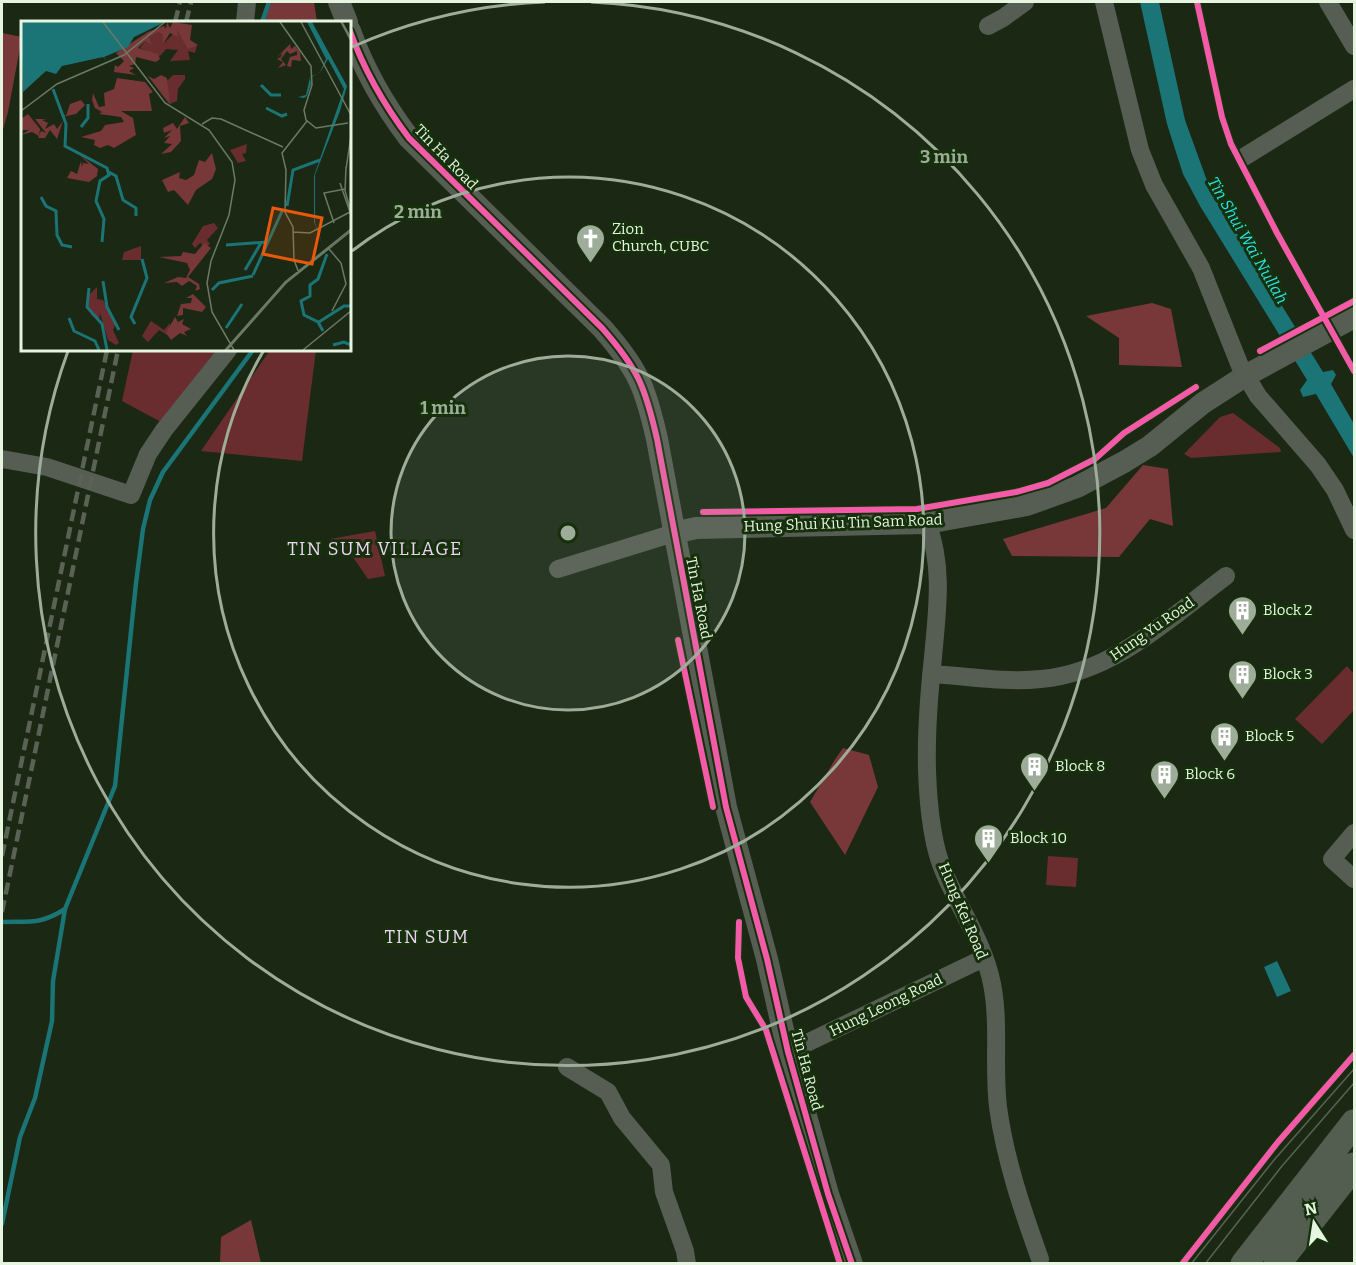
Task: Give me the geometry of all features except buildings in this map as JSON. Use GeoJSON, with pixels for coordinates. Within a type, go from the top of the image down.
{"type":"FeatureCollection","features":[{"type":"Feature","properties":{"kind":"main road"},"geometry":{"type":"LineString","coordinates":[[1244,1263],[1354,1123]]}},
{"type":"Feature","properties":{"kind":"main road"},"geometry":{"type":"LineString","coordinates":[[1277,1263],[1354,1166]]}},
{"type":"Feature","properties":{"kind":"street"},"geometry":{"type":"LineString","coordinates":[[245,21],[247,2]]}},
{"type":"Feature","properties":{"kind":"street"},"geometry":{"type":"LineString","coordinates":[[339,2],[347,21]]}},
{"type":"Feature","properties":{"kind":"street"},"geometry":{"type":"LineString","coordinates":[[988,26],[1025,2]]}},
{"type":"Feature","properties":{"kind":"street"},"geometry":{"type":"LineString","coordinates":[[1104,2],[1140,150],[1154,185],[1201,268],[1245,376],[1258,396],[1318,465],[1335,490],[1354,530]]}},
{"type":"Feature","properties":{"kind":"street"},"geometry":{"type":"LineString","coordinates":[[1328,2],[1354,45]]}},
{"type":"Feature","properties":{"kind":"street","name":"Tin Ha Road"},"geometry":{"type":"LineString","coordinates":[[351,33],[387,109],[409,138],[625,354],[649,402],[726,807],[788,1052],[828,1194],[852,1263]]}},
{"type":"Feature","properties":{"kind":"street"},"geometry":{"type":"LineString","coordinates":[[1244,157],[1354,89]]}},
{"type":"Feature","properties":{"kind":"street","name":"Hung Shui Kiu Tin Sam Road"},"geometry":{"type":"LineString","coordinates":[[674,533],[696,528],[927,523],[1027,504],[1077,488],[1150,446],[1203,403],[1245,376],[1350,320]]}},
{"type":"Feature","properties":{"kind":"street"},"geometry":{"type":"LineString","coordinates":[[2,459],[47,468],[131,495],[148,454],[164,430],[227,351]]}},
{"type":"Feature","properties":{"kind":"street","name":"Hung Kei Road"},"geometry":{"type":"LineString","coordinates":[[927,523],[934,542],[939,592],[931,674],[927,769],[932,825],[943,871],[974,931],[992,985],[998,1106],[1006,1150],[1020,1201],[1040,1259]]}},
{"type":"Feature","properties":{"kind":"street"},"geometry":{"type":"LineString","coordinates":[[558,569],[674,533]]}},
{"type":"Feature","properties":{"kind":"street","name":"Hung Yu Road"},"geometry":{"type":"LineString","coordinates":[[931,674],[1021,680],[1052,678],[1083,670],[1121,653],[1226,576]]}},
{"type":"Feature","properties":{"kind":"street"},"geometry":{"type":"LineString","coordinates":[[1354,833],[1332,859],[1354,879]]}},
{"type":"Feature","properties":{"kind":"street","name":"Hung Leong Road"},"geometry":{"type":"LineString","coordinates":[[788,1052],[984,958]]}},
{"type":"Feature","properties":{"kind":"street"},"geometry":{"type":"LineString","coordinates":[[567,1067],[608,1092],[622,1118],[661,1165],[664,1192],[687,1263]]}},
{"type":"Feature","properties":{"kind":"shaded area"},"geometry":{"type":"Polygon","coordinates":[[[272,2],[314,2],[317,21],[265,21],[265,12],[272,2]]]}},
{"type":"Feature","properties":{"kind":"shaded area"},"geometry":{"type":"Polygon","coordinates":[[[2,33],[21,37],[21,42],[2,133],[2,33]]]}},
{"type":"Feature","properties":{"kind":"shaded area"},"geometry":{"type":"Polygon","coordinates":[[[1152,303],[1171,309],[1182,367],[1119,365],[1119,338],[1086,316],[1152,303]]]}},
{"type":"Feature","properties":{"kind":"shaded area"},"geometry":{"type":"Polygon","coordinates":[[[133,351],[216,351],[161,422],[122,401],[133,351]]]}},
{"type":"Feature","properties":{"kind":"shaded area"},"geometry":{"type":"Polygon","coordinates":[[[269,351],[316,351],[302,461],[201,451],[269,351]]]}},
{"type":"Feature","properties":{"kind":"shaded area"},"geometry":{"type":"Polygon","coordinates":[[[1233,413],[1280,448],[1281,452],[1191,458],[1184,454],[1220,417],[1233,413]]]}},
{"type":"Feature","properties":{"kind":"shaded area"},"geometry":{"type":"Polygon","coordinates":[[[1143,465],[1168,469],[1173,526],[1150,519],[1119,557],[1012,556],[1003,539],[1106,508],[1143,465]]]}},
{"type":"Feature","properties":{"kind":"shaded area"},"geometry":{"type":"Polygon","coordinates":[[[375,531],[385,576],[368,579],[348,550],[330,539],[375,531]]]}},
{"type":"Feature","properties":{"kind":"shaded area"},"geometry":{"type":"Polygon","coordinates":[[[1347,666],[1354,674],[1354,710],[1322,744],[1295,719],[1347,666]]]}},
{"type":"Feature","properties":{"kind":"shaded area"},"geometry":{"type":"Polygon","coordinates":[[[843,748],[869,755],[878,787],[845,855],[810,802],[843,748]]]}},
{"type":"Feature","properties":{"kind":"shaded area"},"geometry":{"type":"Polygon","coordinates":[[[1048,856],[1078,858],[1076,887],[1046,885],[1048,856]]]}},
{"type":"Feature","properties":{"kind":"shaded area"},"geometry":{"type":"Polygon","coordinates":[[[251,1220],[261,1263],[220,1263],[221,1237],[251,1220]]]}},
{"type":"Feature","properties":{"kind":"water"},"geometry":{"type":"Polygon","coordinates":[[[1140,2],[1159,2],[1185,120],[1215,198],[1323,372],[1333,370],[1336,375],[1331,384],[1354,424],[1354,458],[1316,394],[1303,397],[1300,390],[1307,380],[1200,206],[1183,174],[1167,124],[1140,2]]]}},
{"type":"Feature","properties":{"kind":"water"},"geometry":{"type":"Polygon","coordinates":[[[1277,961],[1291,991],[1277,997],[1264,967],[1277,961]]]}},
{"type":"Feature","properties":{"kind":"waterway"},"geometry":{"type":"LineString","coordinates":[[262,21],[269,2]]}},
{"type":"Feature","properties":{"kind":"waterway"},"geometry":{"type":"LineString","coordinates":[[2,1224],[20,1137],[35,1098],[52,1021],[53,981],[65,909],[115,786],[136,583],[143,529],[150,500],[163,472],[252,351]]}},
{"type":"Feature","properties":{"kind":"waterway"},"geometry":{"type":"LineString","coordinates":[[2,922],[41,920],[65,909]]}},
{"type":"Feature","properties":{"kind":"tram line"},"geometry":{"type":"LineString","coordinates":[[1191,1264],[1274,1160],[1354,1069]]}},
{"type":"Feature","properties":{"kind":"tram line"},"geometry":{"type":"LineString","coordinates":[[1205,1264],[1282,1166],[1354,1083]]}},
{"type":"Feature","properties":{"kind":"railway"},"geometry":{"type":"LineString","coordinates":[[175,21],[180,2]]}},
{"type":"Feature","properties":{"kind":"railway"},"geometry":{"type":"LineString","coordinates":[[186,21],[191,2]]}},
{"type":"Feature","properties":{"kind":"railway"},"geometry":{"type":"LineString","coordinates":[[2,856],[107,351]]}},
{"type":"Feature","properties":{"kind":"railway"},"geometry":{"type":"LineString","coordinates":[[2,912],[118,351]]}},
{"type":"Feature","properties":{"kind":"cycle path"},"geometry":{"type":"LineString","coordinates":[[1197,2],[1222,117],[1231,144],[1277,233],[1354,371]]}},
{"type":"Feature","properties":{"kind":"cycle path"},"geometry":{"type":"LineString","coordinates":[[351,33],[375,87],[409,138],[602,328],[624,355],[644,391],[657,439],[726,807],[767,959],[788,1052],[828,1194],[852,1264]]}},
{"type":"Feature","properties":{"kind":"cycle path"},"geometry":{"type":"LineString","coordinates":[[1260,351],[1354,301]]}},
{"type":"Feature","properties":{"kind":"cycle path"},"geometry":{"type":"LineString","coordinates":[[703,512],[917,509],[1016,492],[1048,483],[1095,459],[1124,433],[1196,387]]}},
{"type":"Feature","properties":{"kind":"cycle path"},"geometry":{"type":"LineString","coordinates":[[678,640],[713,807]]}},
{"type":"Feature","properties":{"kind":"cycle path"},"geometry":{"type":"LineString","coordinates":[[739,922],[738,958],[746,997],[766,1030],[840,1264]]}},
{"type":"Feature","properties":{"kind":"cycle path"},"geometry":{"type":"LineString","coordinates":[[1182,1264],[1278,1142],[1354,1055]]}},
{"type":"Feature","properties":{"kind":"place","name":"Zion Church, CUBC"},"geometry":{"type":"Point","coordinates":[591,264]}},
{"type":"Feature","properties":{"kind":"place","name":"Block 2"},"geometry":{"type":"Point","coordinates":[1242,636]}},
{"type":"Feature","properties":{"kind":"place","name":"Block 3"},"geometry":{"type":"Point","coordinates":[1242,700]}},
{"type":"Feature","properties":{"kind":"place","name":"Block 5"},"geometry":{"type":"Point","coordinates":[1224,762]}},
{"type":"Feature","properties":{"kind":"place","name":"Block 8"},"geometry":{"type":"Point","coordinates":[1034,792]}},
{"type":"Feature","properties":{"kind":"place","name":"Block 6"},"geometry":{"type":"Point","coordinates":[1164,800]}},
{"type":"Feature","properties":{"kind":"place","name":"Block 10"},"geometry":{"type":"Point","coordinates":[989,864]}},
{"type":"Feature","properties":{"kind":"district","name":"TIN SUM VILLAGE"},"geometry":{"type":"Point","coordinates":[375,549]}},
{"type":"Feature","properties":{"kind":"district","name":"TIN SUM"},"geometry":{"type":"Point","coordinates":[427,937]}},
{"type":"Feature","properties":{"kind":"water label","name":"Tin Shui Wai Nullah"},"geometry":{"type":"Point","coordinates":[1248,240]}}]}
